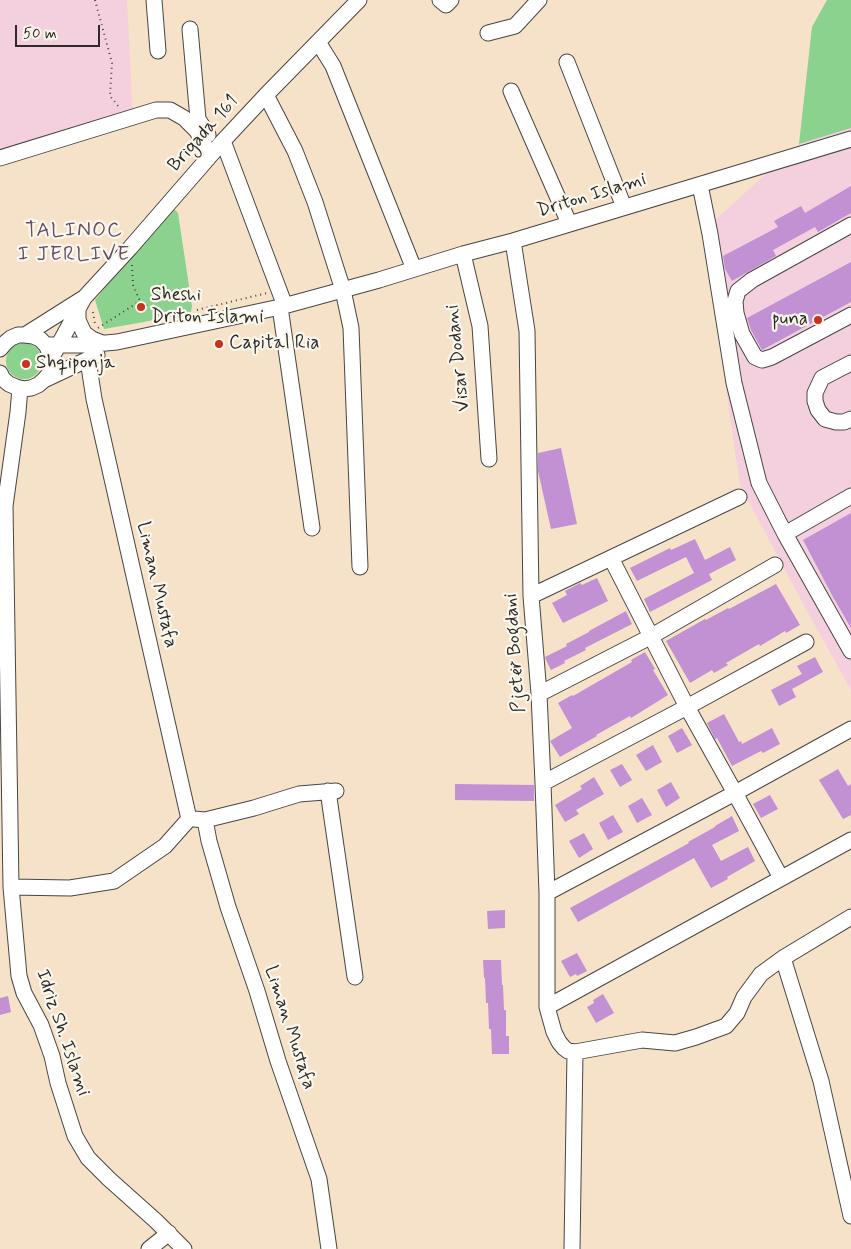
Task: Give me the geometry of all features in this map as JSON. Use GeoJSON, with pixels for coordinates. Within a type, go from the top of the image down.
{"type":"FeatureCollection","features":[{"type":"Feature","properties":{"kind":"street"},"geometry":{"type":"LineString","coordinates":[[154,0],[158,51]]}},
{"type":"Feature","properties":{"kind":"street","name":"Brigada 161"},"geometry":{"type":"LineString","coordinates":[[52,350],[81,304],[130,248],[266,95],[359,0]]}},
{"type":"Feature","properties":{"kind":"street"},"geometry":{"type":"LineString","coordinates":[[440,0],[446,5],[450,0]]}},
{"type":"Feature","properties":{"kind":"street"},"geometry":{"type":"LineString","coordinates":[[488,33],[515,26],[539,0]]}},
{"type":"Feature","properties":{"kind":"street"},"geometry":{"type":"LineString","coordinates":[[190,29],[198,119]]}},
{"type":"Feature","properties":{"kind":"street"},"geometry":{"type":"LineString","coordinates":[[318,42],[333,66],[414,269]]}},
{"type":"Feature","properties":{"kind":"street"},"geometry":{"type":"LineString","coordinates":[[182,43],[190,106],[217,149],[283,306],[312,528]]}},
{"type":"Feature","properties":{"kind":"street"},"geometry":{"type":"LineString","coordinates":[[567,62],[624,207]]}},
{"type":"Feature","properties":{"kind":"street"},"geometry":{"type":"LineString","coordinates":[[511,91],[569,223]]}},
{"type":"Feature","properties":{"kind":"street"},"geometry":{"type":"LineString","coordinates":[[266,95],[295,151],[315,202],[343,290],[351,328],[360,567]]}},
{"type":"Feature","properties":{"kind":"street"},"geometry":{"type":"LineString","coordinates":[[0,158],[156,110],[170,110],[184,118],[217,149]]}},
{"type":"Feature","properties":{"kind":"street","name":"Driton Islami"},"geometry":{"type":"LineString","coordinates":[[25,335],[33,336],[52,350],[283,306],[513,241],[851,138]]}},
{"type":"Feature","properties":{"kind":"street"},"geometry":{"type":"LineString","coordinates":[[700,184],[734,383],[759,483],[785,534],[851,651]]}},
{"type":"Feature","properties":{"kind":"street"},"geometry":{"type":"LineString","coordinates":[[851,225],[752,280],[738,291],[735,302],[742,334],[755,357],[762,360],[772,357],[851,315]]}},
{"type":"Feature","properties":{"kind":"street","name":"Pjetër Bogdani"},"geometry":{"type":"LineString","coordinates":[[513,241],[527,331],[531,596],[539,694],[543,783],[547,893],[547,1007],[559,1042],[568,1052],[575,1052]]}},
{"type":"Feature","properties":{"kind":"street","name":"Visar Dodani"},"geometry":{"type":"LineString","coordinates":[[463,254],[480,326],[489,459]]}},
{"type":"Feature","properties":{"kind":"street"},"geometry":{"type":"LineString","coordinates":[[81,304],[78,320],[84,333],[92,339],[107,338]]}},
{"type":"Feature","properties":{"kind":"street","name":"Brigada 161"},"geometry":{"type":"LineString","coordinates":[[25,335],[81,304]]}},
{"type":"Feature","properties":{"kind":"street"},"geometry":{"type":"LineString","coordinates":[[2,346],[10,338],[25,335]]}},
{"type":"Feature","properties":{"kind":"street","name":"Driton Islami"},"geometry":{"type":"LineString","coordinates":[[7,382],[31,388],[38,385],[44,380],[88,360],[107,338]]}},
{"type":"Feature","properties":{"kind":"street"},"geometry":{"type":"LineString","coordinates":[[44,380],[51,366],[52,350]]}},
{"type":"Feature","properties":{"kind":"street","name":"Liman Mustafa"},"geometry":{"type":"LineString","coordinates":[[88,360],[94,399],[189,819]]}},
{"type":"Feature","properties":{"kind":"street"},"geometry":{"type":"LineString","coordinates":[[851,363],[822,378],[815,393],[818,410],[825,419],[836,422],[844,422],[851,419]]}},
{"type":"Feature","properties":{"kind":"street","name":"Idriz Sh. Islami"},"geometry":{"type":"LineString","coordinates":[[7,382],[18,412],[5,506],[11,887],[19,976],[24,994],[41,1025],[76,1136],[88,1158],[184,1249]]}},
{"type":"Feature","properties":{"kind":"street"},"geometry":{"type":"LineString","coordinates":[[785,534],[851,496]]}},
{"type":"Feature","properties":{"kind":"street"},"geometry":{"type":"LineString","coordinates":[[531,596],[739,497]]}},
{"type":"Feature","properties":{"kind":"street"},"geometry":{"type":"LineString","coordinates":[[611,558],[687,707],[781,878]]}},
{"type":"Feature","properties":{"kind":"street"},"geometry":{"type":"LineString","coordinates":[[539,694],[650,637],[775,565]]}},
{"type":"Feature","properties":{"kind":"street"},"geometry":{"type":"LineString","coordinates":[[543,783],[806,642]]}},
{"type":"Feature","properties":{"kind":"street"},"geometry":{"type":"LineString","coordinates":[[547,893],[851,730]]}},
{"type":"Feature","properties":{"kind":"street"},"geometry":{"type":"LineString","coordinates":[[11,887],[70,888],[114,881],[165,846],[189,819],[205,820],[299,794],[332,791],[355,977]]}},
{"type":"Feature","properties":{"kind":"street","name":"Liman Mustafa"},"geometry":{"type":"LineString","coordinates":[[205,820],[209,841],[228,907],[319,1179],[329,1249]]}},
{"type":"Feature","properties":{"kind":"street"},"geometry":{"type":"LineString","coordinates":[[547,1007],[851,840]]}},
{"type":"Feature","properties":{"kind":"street"},"geometry":{"type":"LineString","coordinates":[[572,1249],[575,1052],[642,1040],[675,1042],[696,1037],[726,1026],[737,1013],[744,997],[761,974],[783,958],[851,917]]}},
{"type":"Feature","properties":{"kind":"street"},"geometry":{"type":"LineString","coordinates":[[783,958],[821,1081],[851,1216]]}},
{"type":"Feature","properties":{"kind":"street"},"geometry":{"type":"LineString","coordinates":[[149,1249],[168,1234]]}},
{"type":"Feature","properties":{"kind":"path"},"geometry":{"type":"LineString","coordinates":[[94,0],[112,63],[110,96],[117,105],[132,117]]}},
{"type":"Feature","properties":{"kind":"path"},"geometry":{"type":"LineString","coordinates":[[130,248],[133,285],[140,301],[166,318],[156,320]]}},
{"type":"Feature","properties":{"kind":"path"},"geometry":{"type":"LineString","coordinates":[[193,311],[267,294]]}},
{"type":"Feature","properties":{"kind":"path"},"geometry":{"type":"LineString","coordinates":[[107,338],[96,329],[140,301]]}},
{"type":"Feature","properties":{"kind":"shaded area"},"geometry":{"type":"Polygon","coordinates":[[[0,0],[127,0],[133,117],[0,164],[0,0]]]}},
{"type":"Feature","properties":{"kind":"shaded area"},"geometry":{"type":"Polygon","coordinates":[[[851,128],[851,690],[740,485],[703,231],[799,144],[851,128]]]}},
{"type":"Feature","properties":{"kind":"green space"},"geometry":{"type":"Polygon","coordinates":[[[827,0],[851,0],[851,128],[799,144],[812,27],[827,0]]]}},
{"type":"Feature","properties":{"kind":"green space"},"geometry":{"type":"Polygon","coordinates":[[[174,209],[178,213],[192,306],[191,312],[104,329],[95,300],[125,263],[174,209]]]}},
{"type":"Feature","properties":{"kind":"green space"},"geometry":{"type":"Polygon","coordinates":[[[24,343],[31,344],[37,348],[41,354],[41,368],[37,374],[31,378],[24,379],[17,378],[11,374],[7,368],[6,361],[7,354],[11,348],[17,344],[24,343]]]}},
{"type":"Feature","properties":{"kind":"building"},"geometry":{"type":"Polygon","coordinates":[[[851,186],[851,213],[818,232],[815,227],[773,250],[776,256],[732,281],[725,269],[723,256],[778,227],[774,221],[801,206],[805,213],[851,186]]]}},
{"type":"Feature","properties":{"kind":"building"},"geometry":{"type":"Polygon","coordinates":[[[851,262],[851,302],[762,350],[747,318],[851,262]]]}},
{"type":"Feature","properties":{"kind":"building"},"geometry":{"type":"Polygon","coordinates":[[[561,448],[577,524],[551,529],[538,471],[538,453],[561,448]]]}},
{"type":"Feature","properties":{"kind":"building"},"geometry":{"type":"Polygon","coordinates":[[[851,513],[851,628],[803,540],[851,513]]]}},
{"type":"Feature","properties":{"kind":"building"},"geometry":{"type":"Polygon","coordinates":[[[695,539],[705,560],[730,547],[736,560],[709,574],[712,580],[650,612],[644,599],[694,573],[686,557],[637,581],[630,568],[670,548],[671,550],[695,539]]]}},
{"type":"Feature","properties":{"kind":"building"},"geometry":{"type":"Polygon","coordinates":[[[597,578],[608,601],[563,623],[552,603],[567,595],[565,591],[580,583],[582,585],[597,578]]]}},
{"type":"Feature","properties":{"kind":"building"},"geometry":{"type":"Polygon","coordinates":[[[776,584],[800,625],[786,633],[785,631],[760,646],[759,644],[726,663],[728,665],[714,673],[712,670],[690,683],[666,641],[705,619],[729,609],[776,584]]]}},
{"type":"Feature","properties":{"kind":"building"},"geometry":{"type":"Polygon","coordinates":[[[626,611],[632,624],[585,648],[586,650],[551,670],[545,657],[626,611]]]}},
{"type":"Feature","properties":{"kind":"building"},"geometry":{"type":"Polygon","coordinates":[[[645,652],[668,695],[631,718],[630,716],[560,757],[550,741],[572,728],[558,703],[632,662],[631,660],[645,652]]]}},
{"type":"Feature","properties":{"kind":"building"},"geometry":{"type":"Polygon","coordinates":[[[815,657],[823,672],[792,689],[796,697],[779,706],[771,690],[802,674],[797,666],[815,657]]]}},
{"type":"Feature","properties":{"kind":"building"},"geometry":{"type":"Polygon","coordinates":[[[724,714],[739,742],[741,741],[742,744],[772,728],[780,744],[763,753],[761,751],[732,766],[707,723],[724,714]]]}},
{"type":"Feature","properties":{"kind":"building"},"geometry":{"type":"Polygon","coordinates":[[[682,728],[692,745],[677,753],[668,736],[682,728]]]}},
{"type":"Feature","properties":{"kind":"building"},"geometry":{"type":"Polygon","coordinates":[[[653,745],[662,762],[646,771],[636,755],[653,745]]]}},
{"type":"Feature","properties":{"kind":"building"},"geometry":{"type":"Polygon","coordinates":[[[622,764],[632,780],[620,787],[610,770],[622,764]]]}},
{"type":"Feature","properties":{"kind":"building"},"geometry":{"type":"Polygon","coordinates":[[[838,769],[848,786],[851,784],[851,815],[843,819],[819,780],[838,769]]]}},
{"type":"Feature","properties":{"kind":"building"},"geometry":{"type":"Polygon","coordinates":[[[594,777],[604,794],[576,810],[579,814],[565,822],[555,805],[582,789],[580,786],[594,777]]]}},
{"type":"Feature","properties":{"kind":"building"},"geometry":{"type":"Polygon","coordinates":[[[671,782],[680,798],[666,807],[657,790],[671,782]]]}},
{"type":"Feature","properties":{"kind":"building"},"geometry":{"type":"Polygon","coordinates":[[[455,784],[534,785],[534,801],[455,800],[455,784]]]}},
{"type":"Feature","properties":{"kind":"building"},"geometry":{"type":"Polygon","coordinates":[[[770,795],[778,809],[761,818],[753,804],[770,795]]]}},
{"type":"Feature","properties":{"kind":"building"},"geometry":{"type":"Polygon","coordinates":[[[642,798],[652,815],[637,823],[628,806],[642,798]]]}},
{"type":"Feature","properties":{"kind":"building"},"geometry":{"type":"Polygon","coordinates":[[[613,815],[623,832],[608,840],[599,823],[613,815]]]}},
{"type":"Feature","properties":{"kind":"building"},"geometry":{"type":"Polygon","coordinates":[[[732,816],[739,831],[712,845],[721,861],[748,847],[755,861],[711,888],[694,858],[578,922],[570,908],[689,843],[732,816]]]}},
{"type":"Feature","properties":{"kind":"building"},"geometry":{"type":"Polygon","coordinates":[[[584,833],[593,849],[579,858],[569,841],[584,833]]]}},
{"type":"Feature","properties":{"kind":"building"},"geometry":{"type":"Polygon","coordinates":[[[505,910],[505,928],[488,929],[487,911],[505,910]]]}},
{"type":"Feature","properties":{"kind":"building"},"geometry":{"type":"Polygon","coordinates":[[[577,953],[587,971],[570,977],[561,961],[577,953]]]}},
{"type":"Feature","properties":{"kind":"building"},"geometry":{"type":"Polygon","coordinates":[[[483,960],[501,960],[504,1010],[506,1010],[506,1036],[509,1036],[509,1054],[492,1054],[483,960]]]}},
{"type":"Feature","properties":{"kind":"building"},"geometry":{"type":"Polygon","coordinates":[[[603,994],[614,1013],[596,1023],[587,1007],[594,1003],[593,1000],[603,994]]]}},
{"type":"Feature","properties":{"kind":"building"},"geometry":{"type":"Polygon","coordinates":[[[8,996],[11,1012],[0,1015],[0,998],[8,996]]]}},
{"type":"Feature","properties":{"kind":"place","name":"Sheshi Driton Islami"},"geometry":{"type":"Point","coordinates":[141,307]}},
{"type":"Feature","properties":{"kind":"place","name":"puna"},"geometry":{"type":"Point","coordinates":[818,320]}},
{"type":"Feature","properties":{"kind":"place","name":"Capital Ria"},"geometry":{"type":"Point","coordinates":[219,344]}},
{"type":"Feature","properties":{"kind":"place","name":"Shqiponja"},"geometry":{"type":"Point","coordinates":[26,364]}},
{"type":"Feature","properties":{"kind":"district","name":"TALINOC I JERLIVE"},"geometry":{"type":"Point","coordinates":[74,244]}}]}
